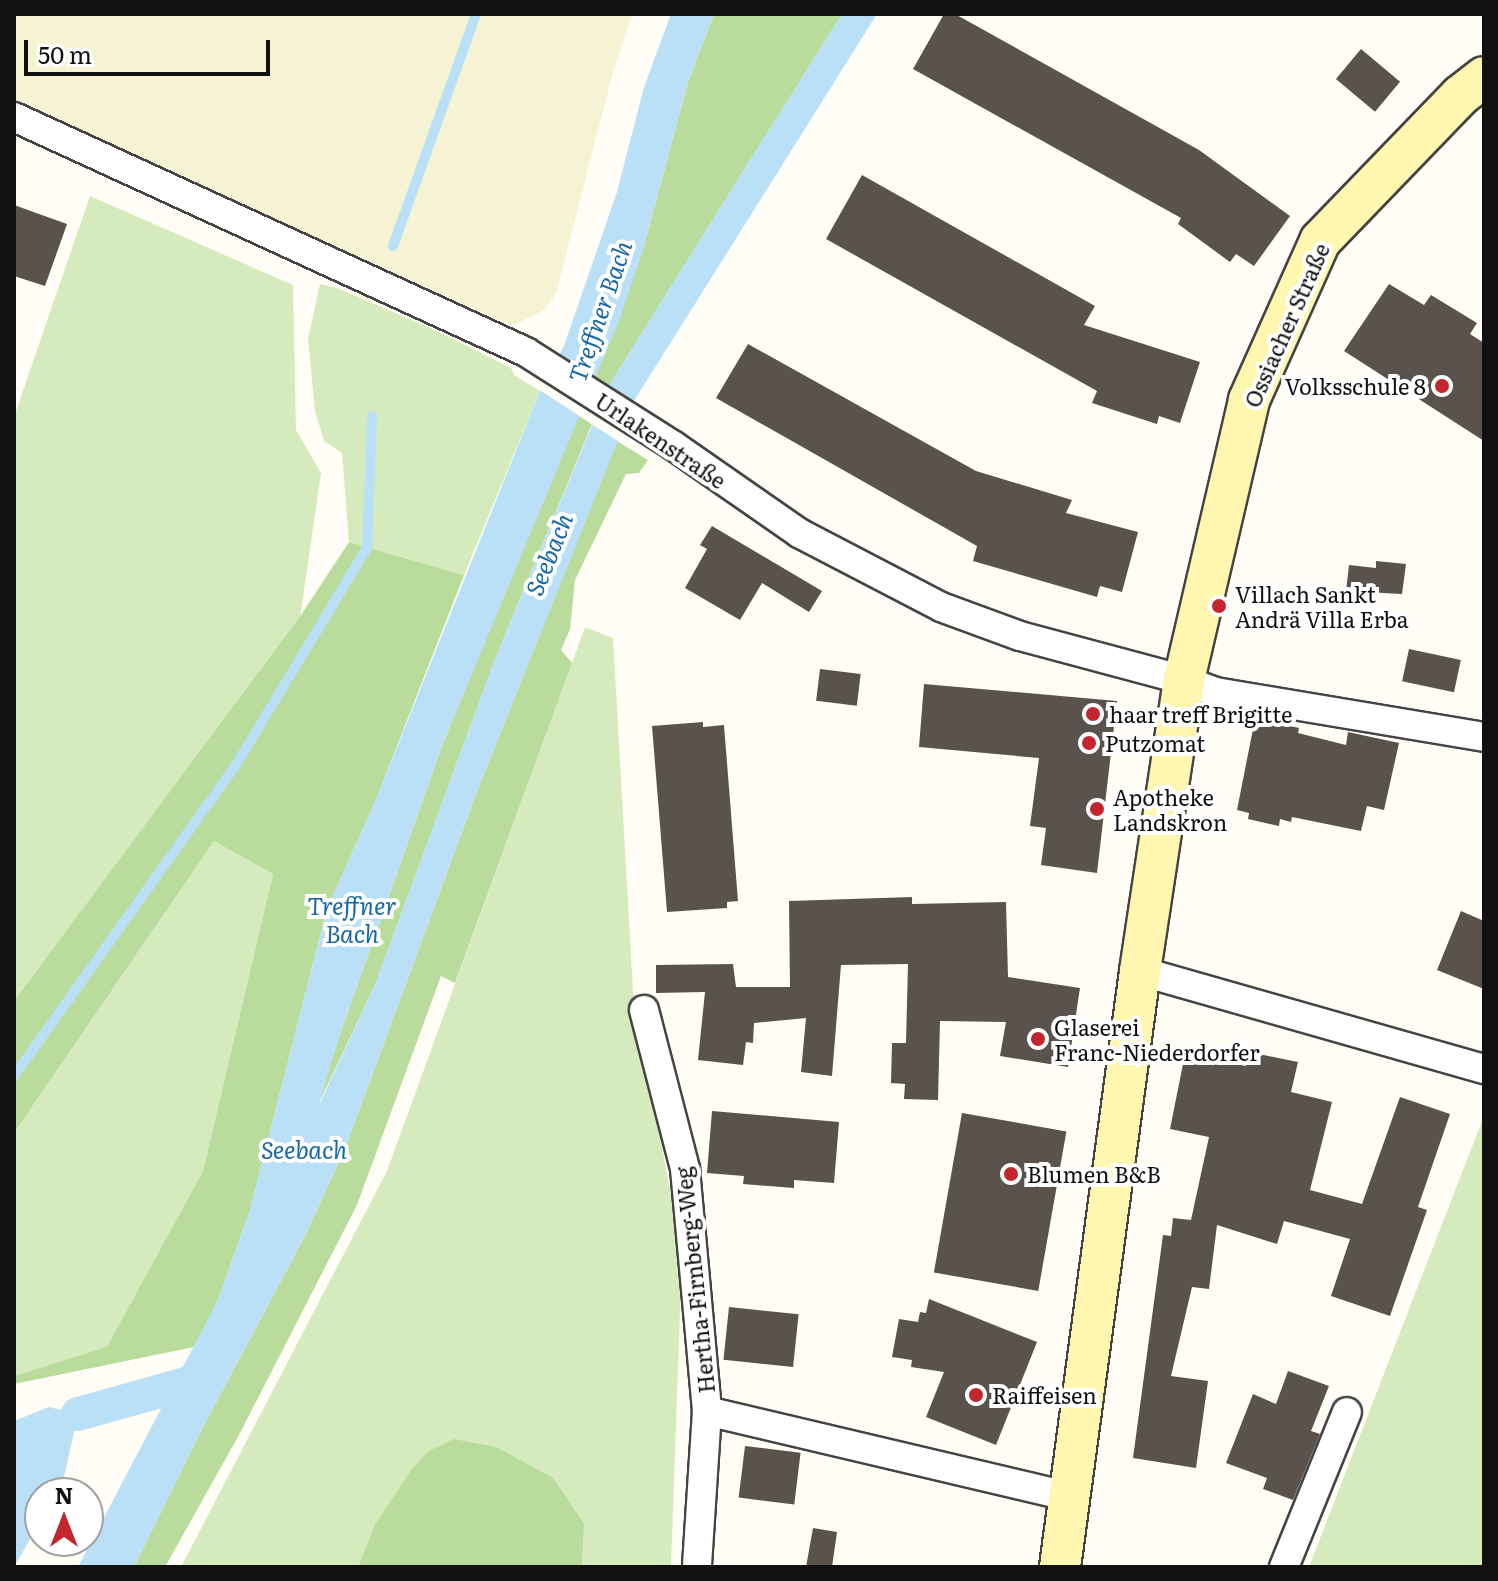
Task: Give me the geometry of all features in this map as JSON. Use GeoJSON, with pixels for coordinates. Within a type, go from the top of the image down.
{"type":"FeatureCollection","features":[{"type":"Feature","properties":{"kind":"main road","name":"Ossiacher Straße"},"geometry":{"type":"LineString","coordinates":[[1060,1567],[1072,1497],[1140,971],[1184,680],[1249,400],[1320,241],[1461,95],[1484,77]]}},
{"type":"Feature","properties":{"kind":"street","name":"Urlakenstraße"},"geometry":{"type":"LineString","coordinates":[[14,117],[526,352],[665,441],[799,533],[941,607],[1020,636],[1184,680]]}},
{"type":"Feature","properties":{"kind":"street"},"geometry":{"type":"LineString","coordinates":[[1184,680],[1216,692],[1484,737]]}},
{"type":"Feature","properties":{"kind":"street"},"geometry":{"type":"LineString","coordinates":[[1140,971],[1484,1069]]}},
{"type":"Feature","properties":{"kind":"street","name":"Hertha-Firnberg-Weg"},"geometry":{"type":"LineString","coordinates":[[644,1010],[685,1169],[707,1411],[697,1567]]}},
{"type":"Feature","properties":{"kind":"street","name":"Hertha-Firnberg-Weg"},"geometry":{"type":"LineString","coordinates":[[707,1411],[1072,1497]]}},
{"type":"Feature","properties":{"kind":"street"},"geometry":{"type":"LineString","coordinates":[[1284,1567],[1347,1412]]}},
{"type":"Feature","properties":{"kind":"shaded area"},"geometry":{"type":"Polygon","coordinates":[[[14,14],[632,14],[612,76],[556,294],[544,310],[512,326],[14,101],[14,14]]]}},
{"type":"Feature","properties":{"kind":"green space"},"geometry":{"type":"Polygon","coordinates":[[[714,14],[842,14],[608,387],[594,377],[642,253],[688,82],[714,14]]]}},
{"type":"Feature","properties":{"kind":"green space"},"geometry":{"type":"Polygon","coordinates":[[[90,196],[293,285],[296,430],[321,473],[300,618],[14,1001],[14,417],[90,196]]]}},
{"type":"Feature","properties":{"kind":"green space"},"geometry":{"type":"Polygon","coordinates":[[[320,284],[337,288],[437,331],[511,368],[514,375],[540,391],[464,575],[349,542],[342,453],[324,441],[315,411],[308,339],[320,284]]]}},
{"type":"Feature","properties":{"kind":"green space"},"geometry":{"type":"Polygon","coordinates":[[[577,415],[592,424],[494,662],[375,985],[318,1105],[442,746],[577,415]]]}},
{"type":"Feature","properties":{"kind":"green space"},"geometry":{"type":"Polygon","coordinates":[[[617,441],[648,460],[639,473],[626,474],[575,580],[570,629],[561,650],[572,663],[455,983],[441,976],[357,1205],[239,1435],[165,1567],[134,1567],[203,1427],[306,1234],[346,1146],[476,794],[617,441]]]}},
{"type":"Feature","properties":{"kind":"green space"},"geometry":{"type":"Polygon","coordinates":[[[349,542],[464,575],[375,802],[327,909],[250,1210],[218,1300],[194,1347],[14,1384],[14,1376],[107,1347],[203,1171],[273,874],[214,841],[14,1133],[14,1001],[299,618],[349,542]]]}},
{"type":"Feature","properties":{"kind":"green space"},"geometry":{"type":"Polygon","coordinates":[[[585,627],[613,638],[633,991],[682,1254],[671,1567],[582,1567],[584,1524],[374,1526],[358,1567],[181,1567],[387,1171],[585,627]]]}},
{"type":"Feature","properties":{"kind":"green space"},"geometry":{"type":"Polygon","coordinates":[[[214,841],[273,874],[203,1171],[107,1348],[14,1376],[14,1133],[214,841]]]}},
{"type":"Feature","properties":{"kind":"green space"},"geometry":{"type":"Polygon","coordinates":[[[1484,1116],[1484,1567],[1309,1567],[1484,1116]]]}},
{"type":"Feature","properties":{"kind":"green space"},"geometry":{"type":"Polygon","coordinates":[[[454,1439],[496,1447],[553,1478],[584,1524],[582,1567],[358,1567],[374,1526],[412,1469],[429,1451],[454,1439]]]}},
{"type":"Feature","properties":{"kind":"water"},"geometry":{"type":"Polygon","coordinates":[[[671,14],[714,14],[688,82],[642,253],[619,321],[442,746],[339,1037],[319,1105],[375,985],[494,662],[608,387],[842,14],[877,14],[634,401],[476,794],[346,1146],[306,1234],[203,1427],[134,1567],[78,1567],[83,1557],[104,1557],[104,1517],[218,1300],[250,1210],[327,909],[375,802],[540,391],[564,346],[617,192],[644,87],[671,14]]]}},
{"type":"Feature","properties":{"kind":"water"},"geometry":{"type":"Polygon","coordinates":[[[49,1407],[78,1414],[64,1477],[24,1477],[24,1550],[14,1567],[14,1421],[49,1407]]]}},
{"type":"Feature","properties":{"kind":"pier"},"geometry":{"type":"Polygon","coordinates":[[[556,352],[597,379],[581,417],[537,388],[556,352]]]}},
{"type":"Feature","properties":{"kind":"pier"},"geometry":{"type":"Polygon","coordinates":[[[605,384],[637,404],[621,443],[588,422],[605,384]]]}},
{"type":"Feature","properties":{"kind":"building"},"geometry":{"type":"Polygon","coordinates":[[[944,14],[955,14],[1199,150],[1290,216],[1254,266],[1236,254],[1230,262],[1178,224],[1181,218],[913,69],[944,14]]]}},
{"type":"Feature","properties":{"kind":"building"},"geometry":{"type":"Polygon","coordinates":[[[1361,49],[1400,82],[1375,112],[1336,79],[1361,49]]]}},
{"type":"Feature","properties":{"kind":"building"},"geometry":{"type":"Polygon","coordinates":[[[862,175],[1095,306],[1084,325],[1200,362],[1180,423],[1159,416],[1157,424],[1092,403],[1097,391],[826,239],[862,175]]]}},
{"type":"Feature","properties":{"kind":"building"},"geometry":{"type":"Polygon","coordinates":[[[14,205],[67,224],[45,286],[14,276],[14,205]]]}},
{"type":"Feature","properties":{"kind":"building","name":"Volksschule 8"},"geometry":{"type":"Polygon","coordinates":[[[1389,284],[1424,305],[1431,295],[1477,323],[1470,334],[1484,343],[1484,441],[1344,351],[1389,284]]]}},
{"type":"Feature","properties":{"kind":"building"},"geometry":{"type":"Polygon","coordinates":[[[748,344],[976,471],[1072,500],[1066,513],[1138,532],[1122,592],[1100,586],[1097,597],[973,561],[977,546],[716,398],[748,344]]]}},
{"type":"Feature","properties":{"kind":"building"},"geometry":{"type":"Polygon","coordinates":[[[712,526],[822,591],[809,612],[762,583],[740,620],[685,588],[707,549],[700,545],[712,526]]]}},
{"type":"Feature","properties":{"kind":"building"},"geometry":{"type":"Polygon","coordinates":[[[1376,561],[1406,564],[1402,594],[1346,591],[1349,565],[1376,568],[1376,561]]]}},
{"type":"Feature","properties":{"kind":"building"},"geometry":{"type":"Polygon","coordinates":[[[1409,649],[1461,660],[1454,692],[1402,681],[1409,649]]]}},
{"type":"Feature","properties":{"kind":"building"},"geometry":{"type":"Polygon","coordinates":[[[820,669],[861,674],[857,706],[816,701],[820,669]]]}},
{"type":"Feature","properties":{"kind":"building"},"geometry":{"type":"Polygon","coordinates":[[[924,684],[1117,701],[1097,873],[1041,865],[1046,828],[1030,826],[1039,758],[919,747],[924,684]]]}},
{"type":"Feature","properties":{"kind":"building"},"geometry":{"type":"Polygon","coordinates":[[[1267,721],[1299,728],[1298,733],[1346,745],[1348,732],[1399,743],[1384,810],[1367,806],[1361,831],[1292,817],[1291,822],[1280,819],[1279,826],[1248,819],[1249,813],[1237,810],[1254,724],[1266,727],[1267,721]]]}},
{"type":"Feature","properties":{"kind":"building"},"geometry":{"type":"Polygon","coordinates":[[[703,722],[703,727],[724,725],[738,901],[727,902],[727,908],[667,912],[652,726],[703,722]]]}},
{"type":"Feature","properties":{"kind":"building"},"geometry":{"type":"Polygon","coordinates":[[[912,897],[912,904],[1006,902],[1008,977],[1080,988],[1068,1067],[1000,1056],[1006,1022],[940,1021],[938,1100],[904,1099],[905,1084],[891,1083],[892,1043],[906,1043],[908,964],[841,965],[832,1076],[801,1072],[806,1018],[754,1023],[753,1043],[746,1042],[743,1065],[698,1060],[705,992],[656,993],[656,965],[733,964],[736,987],[790,987],[789,901],[912,897]]]}},
{"type":"Feature","properties":{"kind":"building"},"geometry":{"type":"Polygon","coordinates":[[[1461,911],[1484,921],[1484,989],[1437,970],[1461,911]]]}},
{"type":"Feature","properties":{"kind":"building"},"geometry":{"type":"Polygon","coordinates":[[[1249,1052],[1298,1062],[1291,1092],[1332,1102],[1310,1190],[1362,1204],[1400,1097],[1450,1114],[1418,1207],[1427,1210],[1390,1316],[1331,1296],[1350,1239],[1284,1221],[1277,1244],[1217,1225],[1209,1289],[1192,1287],[1171,1376],[1208,1381],[1196,1468],[1133,1458],[1163,1235],[1171,1236],[1173,1218],[1191,1220],[1209,1137],[1170,1129],[1185,1054],[1246,1066],[1249,1052]]]}},
{"type":"Feature","properties":{"kind":"building"},"geometry":{"type":"Polygon","coordinates":[[[712,1111],[839,1122],[834,1183],[794,1180],[794,1188],[743,1184],[744,1176],[707,1173],[712,1111]]]}},
{"type":"Feature","properties":{"kind":"building"},"geometry":{"type":"Polygon","coordinates":[[[962,1113],[1066,1131],[1038,1291],[934,1273],[962,1113]]]}},
{"type":"Feature","properties":{"kind":"building","name":"Raiffeisen"},"geometry":{"type":"Polygon","coordinates":[[[929,1299],[1037,1342],[996,1445],[926,1417],[944,1372],[911,1367],[912,1360],[892,1357],[899,1319],[918,1322],[920,1312],[926,1313],[929,1299]]]}},
{"type":"Feature","properties":{"kind":"building"},"geometry":{"type":"Polygon","coordinates":[[[729,1307],[799,1314],[793,1367],[723,1360],[729,1307]]]}},
{"type":"Feature","properties":{"kind":"building"},"geometry":{"type":"Polygon","coordinates":[[[1288,1371],[1329,1386],[1311,1431],[1320,1434],[1293,1500],[1263,1489],[1267,1478],[1226,1463],[1253,1394],[1276,1404],[1288,1371]]]}},
{"type":"Feature","properties":{"kind":"building"},"geometry":{"type":"Polygon","coordinates":[[[745,1446],[801,1453],[794,1504],[739,1498],[745,1446]]]}},
{"type":"Feature","properties":{"kind":"building"},"geometry":{"type":"Polygon","coordinates":[[[813,1528],[837,1532],[832,1567],[806,1567],[813,1528]]]}},
{"type":"Feature","properties":{"kind":"waterway"},"geometry":{"type":"LineString","coordinates":[[393,246],[476,14]]}},
{"type":"Feature","properties":{"kind":"waterway"},"geometry":{"type":"LineString","coordinates":[[14,1076],[239,760],[367,548],[372,416]]}},
{"type":"Feature","properties":{"kind":"waterway"},"geometry":{"type":"LineString","coordinates":[[78,1414],[200,1380]]}},
{"type":"Feature","properties":{"kind":"place","name":"Volksschule 8"},"geometry":{"type":"Point","coordinates":[1442,386]}},
{"type":"Feature","properties":{"kind":"place","name":"Villach Sankt Andrä Villa Erba"},"geometry":{"type":"Point","coordinates":[1219,606]}},
{"type":"Feature","properties":{"kind":"place","name":"haar treff Brigitte"},"geometry":{"type":"Point","coordinates":[1093,714]}},
{"type":"Feature","properties":{"kind":"place","name":"Putzomat"},"geometry":{"type":"Point","coordinates":[1089,743]}},
{"type":"Feature","properties":{"kind":"place","name":"Apotheke Landskron"},"geometry":{"type":"Point","coordinates":[1097,809]}},
{"type":"Feature","properties":{"kind":"place","name":"Glaserei Franc-Niederdorfer"},"geometry":{"type":"Point","coordinates":[1038,1039]}},
{"type":"Feature","properties":{"kind":"place","name":"Blumen B&B"},"geometry":{"type":"Point","coordinates":[1011,1174]}},
{"type":"Feature","properties":{"kind":"place","name":"Raiffeisen"},"geometry":{"type":"Point","coordinates":[976,1395]}},
{"type":"Feature","properties":{"kind":"water label","name":"Treffner Bach"},"geometry":{"type":"Point","coordinates":[599,311]}},
{"type":"Feature","properties":{"kind":"water label","name":"Seebach"},"geometry":{"type":"Point","coordinates":[548,554]}},
{"type":"Feature","properties":{"kind":"water label","name":"Treffner Bach"},"geometry":{"type":"Point","coordinates":[352,919]}},
{"type":"Feature","properties":{"kind":"water label","name":"Seebach"},"geometry":{"type":"Point","coordinates":[304,1149]}}]}
